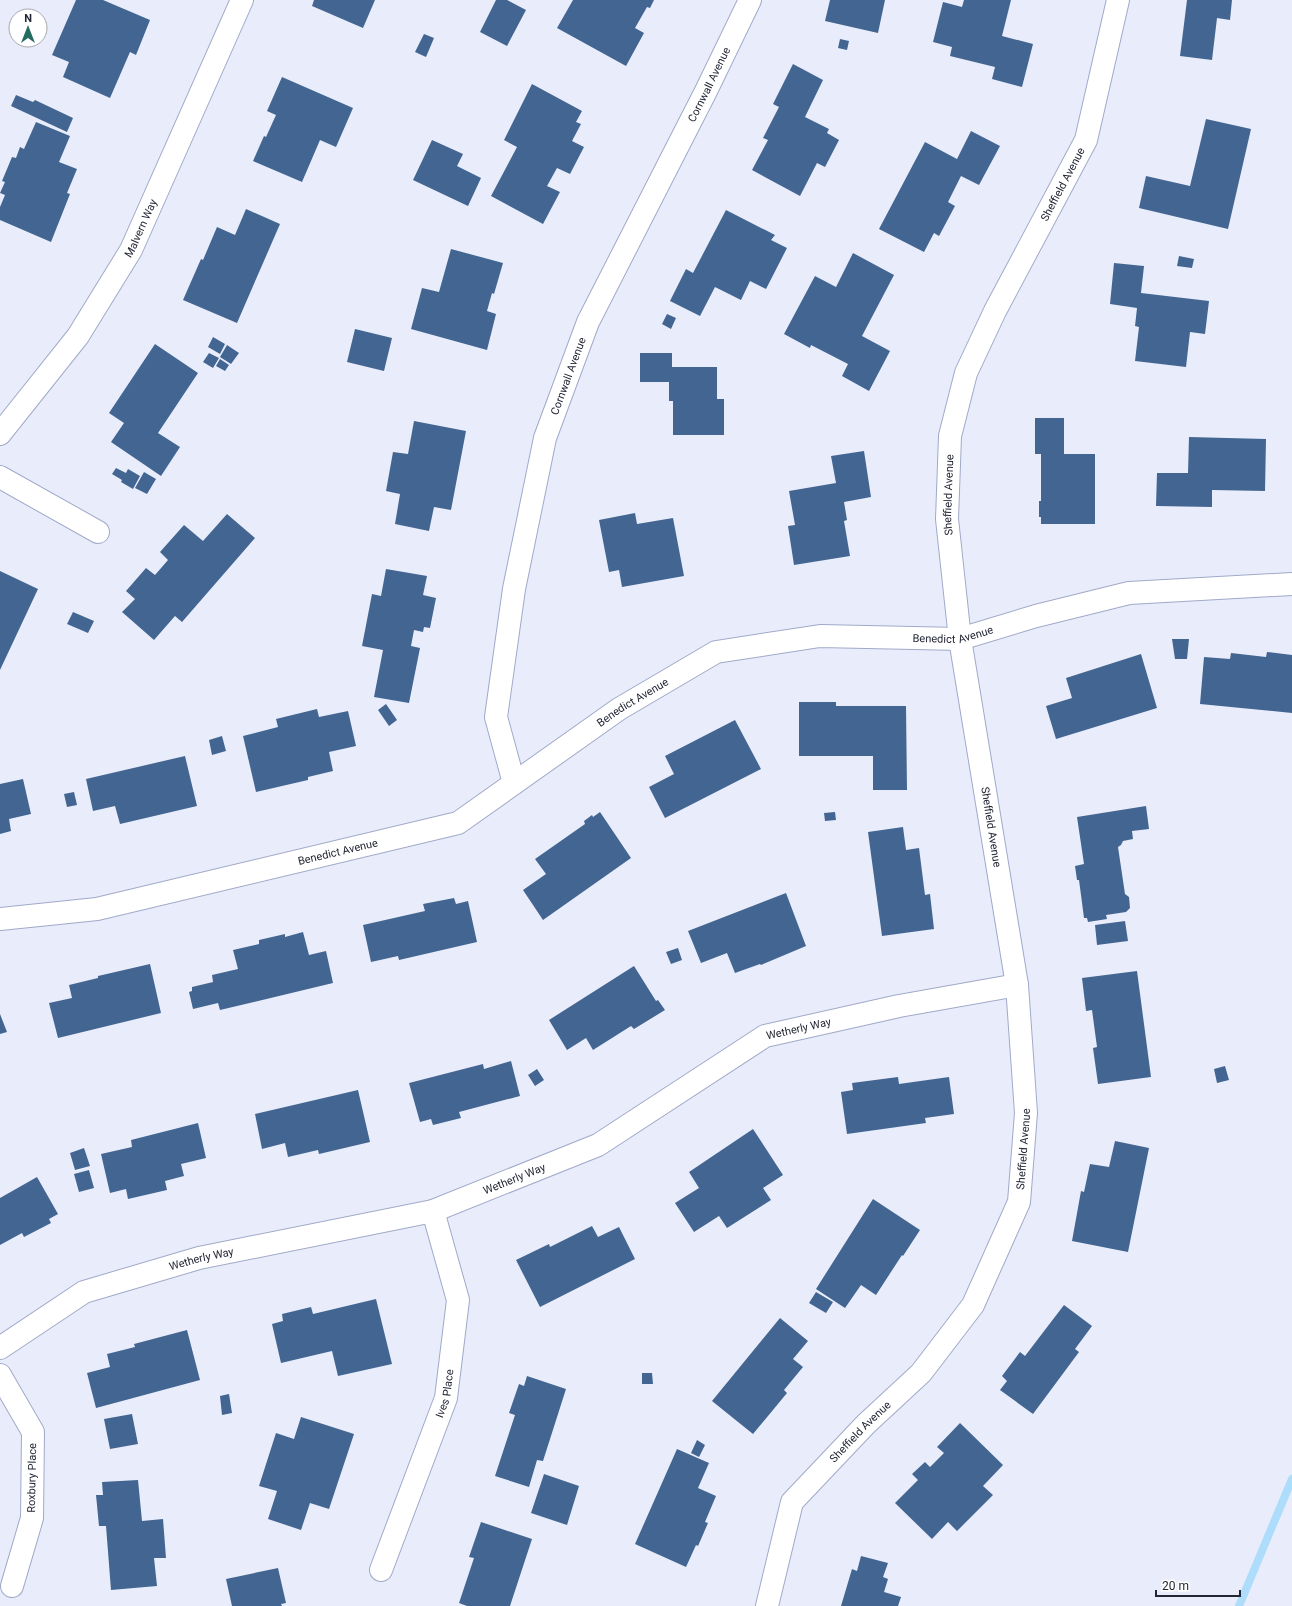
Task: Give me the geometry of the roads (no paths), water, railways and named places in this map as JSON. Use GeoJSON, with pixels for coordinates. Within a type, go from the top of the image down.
{"type":"FeatureCollection","features":[{"type":"Feature","properties":{"kind":"street","name":"Malvern Way"},"geometry":{"type":"LineString","coordinates":[[0,434],[78,336],[131,250],[242,0]]}},
{"type":"Feature","properties":{"kind":"street","name":"Cornwall Avenue"},"geometry":{"type":"LineString","coordinates":[[514,783],[496,717],[514,589],[545,438],[588,322],[706,91],[750,0]]}},
{"type":"Feature","properties":{"kind":"street","name":"Sheffield Avenue"},"geometry":{"type":"LineString","coordinates":[[767,1606],[792,1502],[866,1424],[921,1373],[973,1305],[1019,1202],[1026,1113],[1017,984],[960,639],[947,519],[950,436],[966,373],[995,311],[1086,140],[1118,0]]}},
{"type":"Feature","properties":{"kind":"street"},"geometry":{"type":"LineString","coordinates":[[0,477],[98,532]]}},
{"type":"Feature","properties":{"kind":"street","name":"Benedict Avenue"},"geometry":{"type":"LineString","coordinates":[[0,919],[97,909],[458,823],[619,709],[716,652],[820,636],[960,639],[1036,616],[1129,593],[1292,584]]}},
{"type":"Feature","properties":{"kind":"street","name":"Wetherly Way"},"geometry":{"type":"LineString","coordinates":[[0,1348],[84,1292],[199,1258],[433,1211],[598,1145],[765,1036],[899,1006],[1017,984]]}},
{"type":"Feature","properties":{"kind":"street","name":"Ives Place"},"geometry":{"type":"LineString","coordinates":[[381,1570],[446,1398],[458,1300],[433,1211]]}},
{"type":"Feature","properties":{"kind":"street","name":"Roxbury Place"},"geometry":{"type":"LineString","coordinates":[[0,1375],[33,1432],[32,1518],[12,1586]]}},
{"type":"Feature","properties":{"kind":"waterway"},"geometry":{"type":"LineString","coordinates":[[1239,1606],[1292,1479]]}}]}
